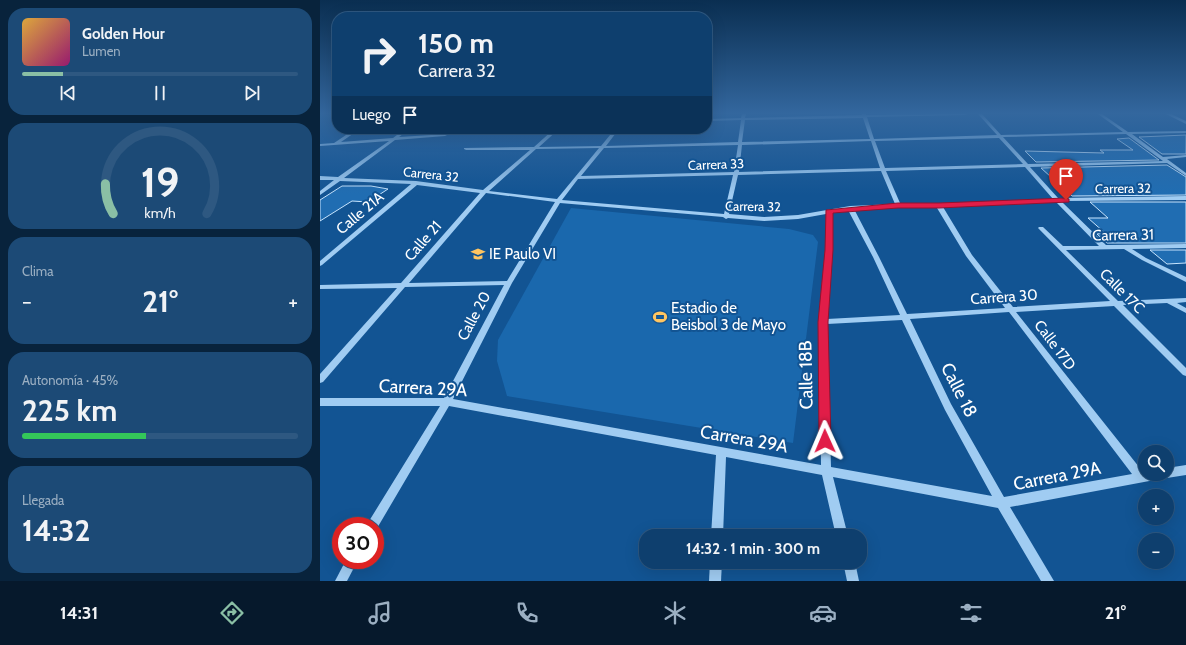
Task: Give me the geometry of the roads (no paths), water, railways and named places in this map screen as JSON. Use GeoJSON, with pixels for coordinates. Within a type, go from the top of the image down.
{"type":"FeatureCollection","features":[{"type":"Feature","properties":{"kind":"street"},"geometry":{"type":"LineString","coordinates":[[335,144],[339,141]]}},
{"type":"Feature","properties":{"kind":"street"},"geometry":{"type":"LineString","coordinates":[[320,145],[364,141]]}},
{"type":"Feature","properties":{"kind":"street"},"geometry":{"type":"LineString","coordinates":[[320,193],[392,141]]}},
{"type":"Feature","properties":{"kind":"street","name":"Calle 21"},"geometry":{"type":"LineString","coordinates":[[320,380],[484,192],[543,141]]}},
{"type":"Feature","properties":{"kind":"street","name":"Calle 20"},"geometry":{"type":"LineString","coordinates":[[377,517],[447,402],[509,283],[558,201],[607,141]]}},
{"type":"Feature","properties":{"kind":"street"},"geometry":{"type":"LineString","coordinates":[[466,149],[534,149],[865,141]]}},
{"type":"Feature","properties":{"kind":"street"},"geometry":{"type":"LineString","coordinates":[[873,141],[898,206]]}},
{"type":"Feature","properties":{"kind":"street"},"geometry":{"type":"LineString","coordinates":[[1005,141],[1058,201],[1105,248]]}},
{"type":"Feature","properties":{"kind":"street"},"geometry":{"type":"LineString","coordinates":[[1138,141],[1186,175]]}},
{"type":"Feature","properties":{"kind":"street"},"geometry":{"type":"LineString","coordinates":[[726,217],[736,174],[740,143]]}},
{"type":"Feature","properties":{"kind":"street"},"geometry":{"type":"LineString","coordinates":[[1162,158],[1186,156]]}},
{"type":"Feature","properties":{"kind":"street","name":"Carrera 33"},"geometry":{"type":"LineString","coordinates":[[576,178],[1168,162]]}},
{"type":"Feature","properties":{"kind":"street","name":"Carrera 32"},"geometry":{"type":"LineString","coordinates":[[320,178],[416,183],[558,201],[726,217],[764,219],[798,217],[850,208],[1186,198]]}},
{"type":"Feature","properties":{"kind":"street","name":"Calle 21A"},"geometry":{"type":"LineString","coordinates":[[320,264],[416,183]]}},
{"type":"Feature","properties":{"kind":"street","name":"Calle 17D"},"geometry":{"type":"LineString","coordinates":[[939,206],[969,256],[1138,474]]}},
{"type":"Feature","properties":{"kind":"street","name":"Calle 18"},"geometry":{"type":"LineString","coordinates":[[850,208],[906,318],[949,408],[1048,581]]}},
{"type":"Feature","properties":{"kind":"street","name":"Calle 18B"},"geometry":{"type":"LineString","coordinates":[[829,211],[829,250],[823,322],[826,471],[840,529]]}},
{"type":"Feature","properties":{"kind":"street","name":"Calle 17C"},"geometry":{"type":"LineString","coordinates":[[1040,228],[1186,373]]}},
{"type":"Feature","properties":{"kind":"street","name":"Carrera 31"},"geometry":{"type":"LineString","coordinates":[[1060,248],[1186,246]]}},
{"type":"Feature","properties":{"kind":"street"},"geometry":{"type":"LineString","coordinates":[[1127,248],[1144,259],[1186,280]]}},
{"type":"Feature","properties":{"kind":"street"},"geometry":{"type":"LineString","coordinates":[[320,287],[509,283]]}},
{"type":"Feature","properties":{"kind":"street","name":"Carrera 30"},"geometry":{"type":"LineString","coordinates":[[823,322],[906,318],[1115,302],[1186,300]]}},
{"type":"Feature","properties":{"kind":"street"},"geometry":{"type":"LineString","coordinates":[[1168,301],[1186,311]]}},
{"type":"Feature","properties":{"kind":"street","name":"Carrera 29A"},"geometry":{"type":"LineString","coordinates":[[320,402],[447,402],[1002,503],[1138,477]]}},
{"type":"Feature","properties":{"kind":"street"},"geometry":{"type":"LineString","coordinates":[[717,529],[721,453]]}},
{"type":"Feature","properties":{"kind":"street"},"geometry":{"type":"LineString","coordinates":[[1174,472],[1186,470]]}},
{"type":"Feature","properties":{"kind":"street"},"geometry":{"type":"LineString","coordinates":[[341,581],[347,569]]}},
{"type":"Feature","properties":{"kind":"street"},"geometry":{"type":"LineString","coordinates":[[715,581],[716,569]]}},
{"type":"Feature","properties":{"kind":"street"},"geometry":{"type":"LineString","coordinates":[[850,569],[853,581]]}},
{"type":"Feature","properties":{"kind":"place","name":"IE Paulo VI"},"geometry":{"type":"Point","coordinates":[478,254]}},
{"type":"Feature","properties":{"kind":"place","name":"Estadio de Beisbol 3 de Mayo"},"geometry":{"type":"Point","coordinates":[660,317]}}]}
